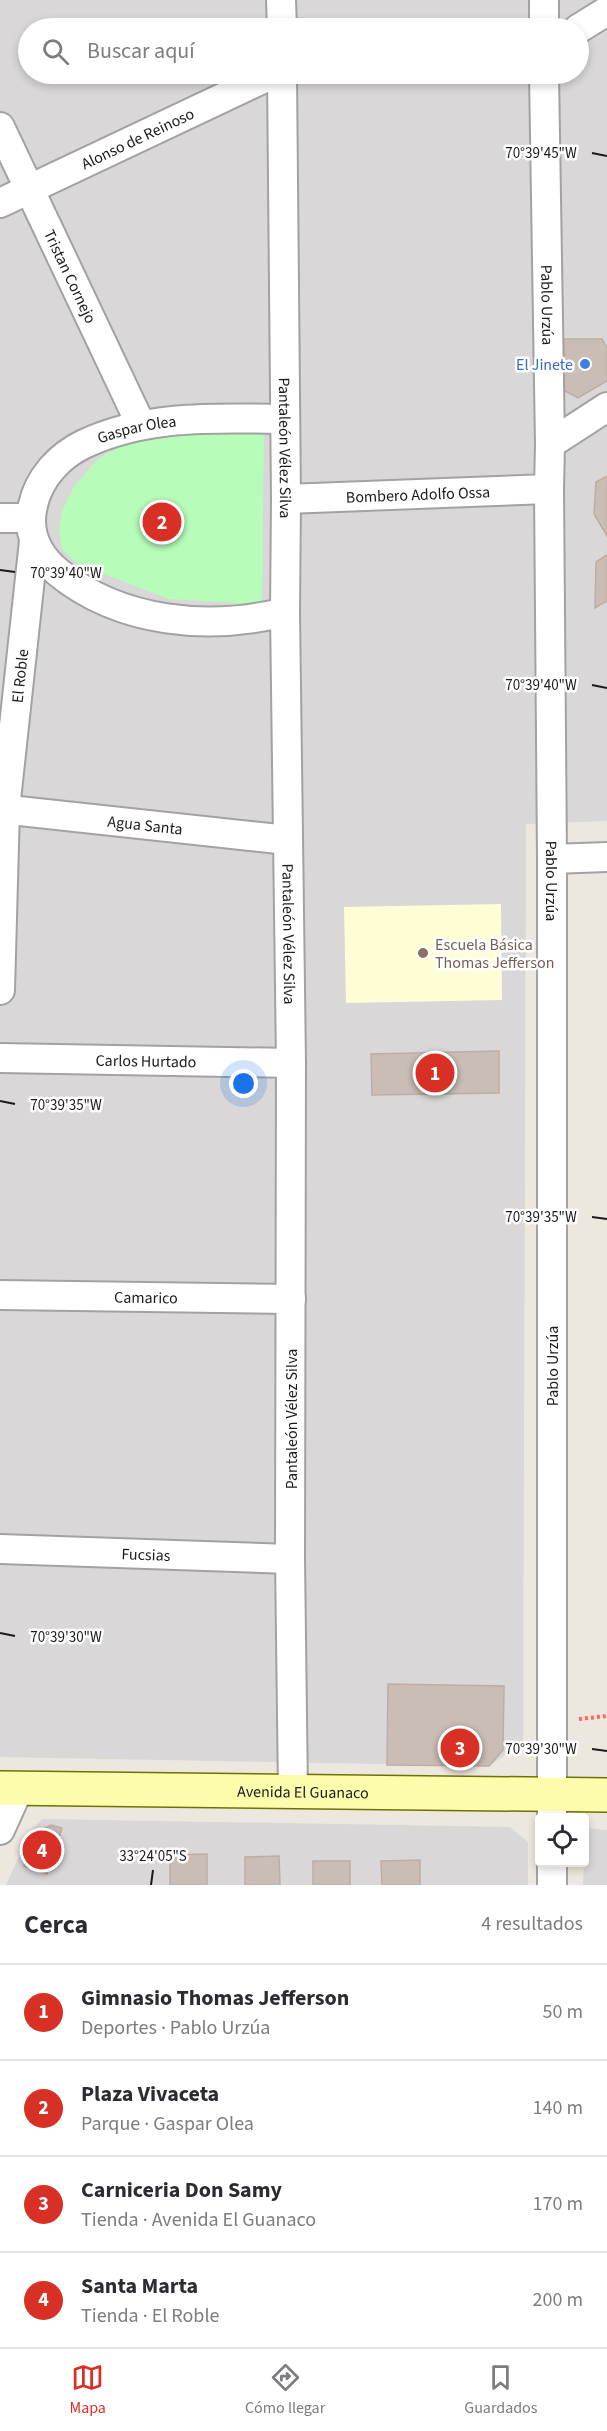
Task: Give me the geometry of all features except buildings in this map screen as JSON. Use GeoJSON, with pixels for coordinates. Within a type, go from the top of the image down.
{"type":"FeatureCollection","features":[{"type":"Feature","properties":{"kind":"main road","name":"Avenida El Guanaco"},"geometry":{"type":"LineString","coordinates":[[10,1788],[293,1793],[552,1807],[607,1796]]}},
{"type":"Feature","properties":{"kind":"street"},"geometry":{"type":"LineString","coordinates":[[281,0],[282,18]]}},
{"type":"Feature","properties":{"kind":"street"},"geometry":{"type":"LineString","coordinates":[[544,0],[544,18]]}},
{"type":"Feature","properties":{"kind":"street"},"geometry":{"type":"LineString","coordinates":[[589,23],[607,11]]}},
{"type":"Feature","properties":{"kind":"street","name":"Alonso de Reinoso"},"geometry":{"type":"LineString","coordinates":[[0,203],[252,84]]}},
{"type":"Feature","properties":{"kind":"street","name":"Pantaleón Vélez Silva"},"geometry":{"type":"LineString","coordinates":[[282,84],[285,612],[291,1063],[290,1559],[293,1793]]}},
{"type":"Feature","properties":{"kind":"street","name":"Pablo Urzúa"},"geometry":{"type":"LineString","coordinates":[[544,84],[550,444],[552,859],[552,1807]]}},
{"type":"Feature","properties":{"kind":"street","name":"Tristan Cornejo"},"geometry":{"type":"LineString","coordinates":[[0,127],[141,425]]}},
{"type":"Feature","properties":{"kind":"street"},"geometry":{"type":"LineString","coordinates":[[550,444],[607,407]]}},
{"type":"Feature","properties":{"kind":"street","name":"Gaspar Olea"},"geometry":{"type":"LineString","coordinates":[[32,530],[34,501],[41,482],[69,453],[100,437],[141,425],[180,418],[285,419]]}},
{"type":"Feature","properties":{"kind":"street","name":"Bombero Adolfo Ossa"},"geometry":{"type":"LineString","coordinates":[[286,499],[549,489]]}},
{"type":"Feature","properties":{"kind":"street"},"geometry":{"type":"LineString","coordinates":[[0,518],[32,530],[46,562],[65,577],[96,596],[129,610],[179,619],[206,621],[254,618],[285,612]]}},
{"type":"Feature","properties":{"kind":"street","name":"El Roble"},"geometry":{"type":"LineString","coordinates":[[0,990],[3,809],[32,530]]}},
{"type":"Feature","properties":{"kind":"street","name":"Agua Santa"},"geometry":{"type":"LineString","coordinates":[[3,809],[288,840]]}},
{"type":"Feature","properties":{"kind":"street"},"geometry":{"type":"LineString","coordinates":[[552,859],[607,857]]}},
{"type":"Feature","properties":{"kind":"street","name":"Carlos Hurtado"},"geometry":{"type":"LineString","coordinates":[[0,1058],[291,1063]]}},
{"type":"Feature","properties":{"kind":"street","name":"Camarico"},"geometry":{"type":"LineString","coordinates":[[0,1295],[291,1299]]}},
{"type":"Feature","properties":{"kind":"street","name":"Fucsias"},"geometry":{"type":"LineString","coordinates":[[0,1549],[290,1559]]}},
{"type":"Feature","properties":{"kind":"street"},"geometry":{"type":"LineString","coordinates":[[0,1830],[10,1788]]}},
{"type":"Feature","properties":{"kind":"street"},"geometry":{"type":"LineString","coordinates":[[552,1867],[552,1885]]}},
{"type":"Feature","properties":{"kind":"shaded area"},"geometry":{"type":"Polygon","coordinates":[[[0,0],[607,0],[607,821],[526,824],[523,1743],[489,1766],[0,1757],[0,0]]]}},
{"type":"Feature","properties":{"kind":"shaded area","name":"Escuela Básica Thomas Jefferson"},"geometry":{"type":"Polygon","coordinates":[[[501,904],[502,1000],[346,1003],[344,907],[501,904]]]}},
{"type":"Feature","properties":{"kind":"shaded area"},"geometry":{"type":"Polygon","coordinates":[[[42,1819],[510,1827],[528,1842],[528,1885],[6,1885],[31,1830],[42,1819]]]}},
{"type":"Feature","properties":{"kind":"shaded area"},"geometry":{"type":"Polygon","coordinates":[[[589,1828],[607,1830],[607,1885],[583,1885],[584,1867],[589,1867],[589,1828]]]}},
{"type":"Feature","properties":{"kind":"green space"},"geometry":{"type":"Polygon","coordinates":[[[264,430],[262,605],[169,599],[78,564],[62,549],[59,532],[62,511],[73,488],[96,461],[120,445],[148,435],[264,430]]]}},
{"type":"Feature","properties":{"kind":"place","name":"El Jinete"},"geometry":{"type":"Point","coordinates":[585,364]}},
{"type":"Feature","properties":{"kind":"place","name":"Plaza Vivaceta"},"geometry":{"type":"Point","coordinates":[162,522]}},
{"type":"Feature","properties":{"kind":"place","name":"Escuela Básica Thomas Jefferson"},"geometry":{"type":"Point","coordinates":[423,953]}},
{"type":"Feature","properties":{"kind":"place","name":"Gimnasio Thomas Jefferson"},"geometry":{"type":"Point","coordinates":[435,1073]}},
{"type":"Feature","properties":{"kind":"place","name":"Carniceria Don Samy"},"geometry":{"type":"Point","coordinates":[460,1748]}},
{"type":"Feature","properties":{"kind":"place","name":"Santa Marta"},"geometry":{"type":"Point","coordinates":[42,1850]}}]}
